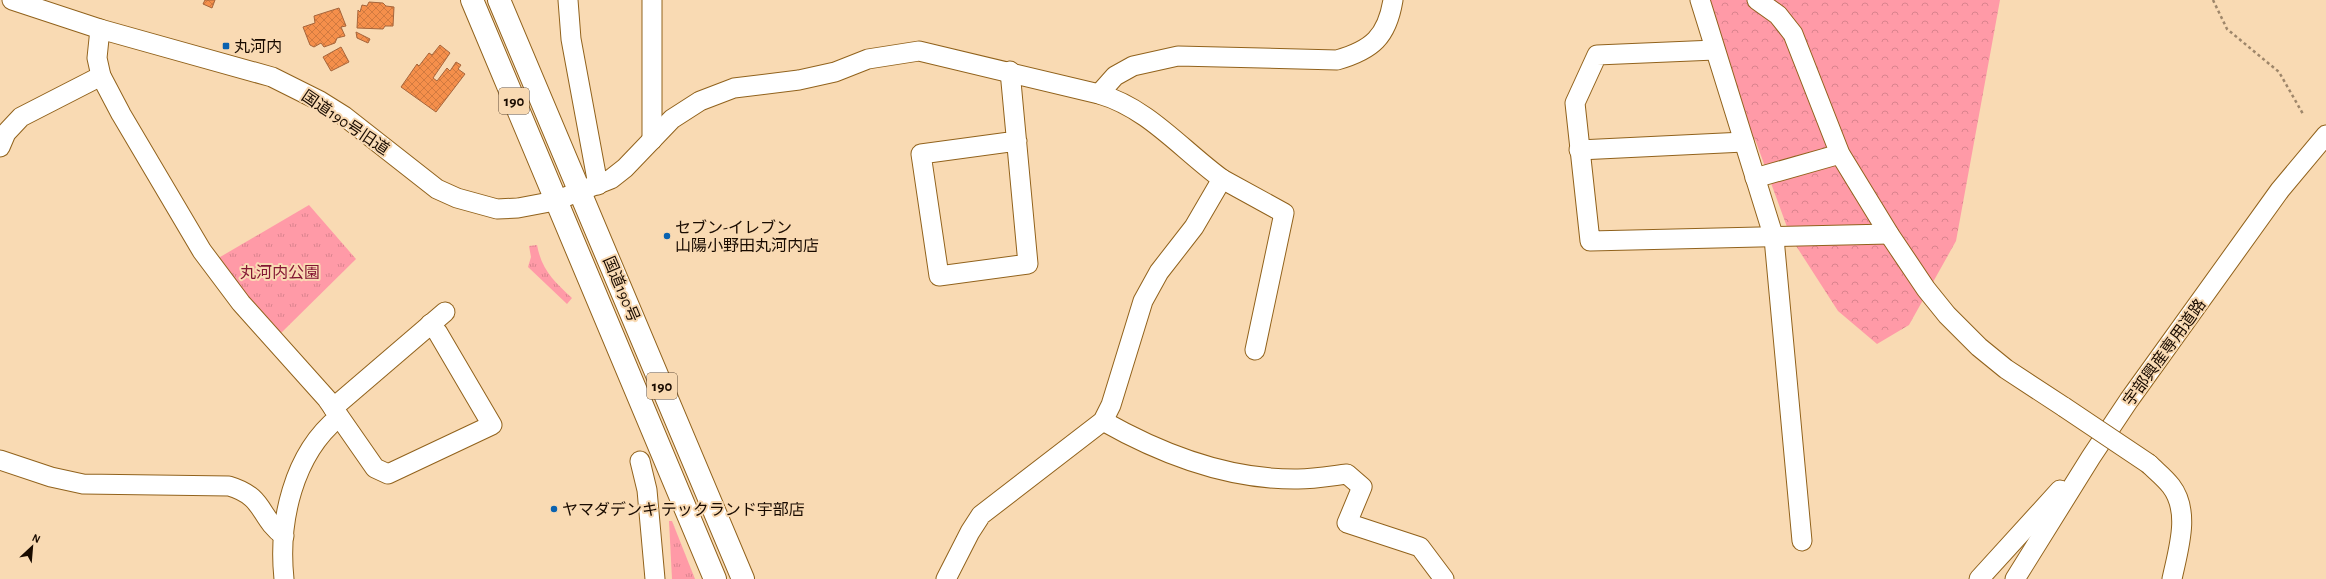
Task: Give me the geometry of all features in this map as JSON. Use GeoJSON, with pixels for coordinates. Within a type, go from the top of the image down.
{"type":"FeatureCollection","features":[{"type":"Feature","properties":{"kind":"highway","name":"国道190号"},"geometry":{"type":"LineString","coordinates":[[472,0],[555,201],[715,579]]}},
{"type":"Feature","properties":{"kind":"highway","name":"国道190号"},"geometry":{"type":"LineString","coordinates":[[499,0],[589,189],[743,579]]}},
{"type":"Feature","properties":{"kind":"street","name":"国道190号旧道"},"geometry":{"type":"LineString","coordinates":[[12,0],[100,29],[272,77],[320,101],[344,116],[437,189],[457,198],[497,209],[518,208],[555,201],[589,189],[625,168],[672,119],[700,101],[734,88],[799,80],[835,72],[868,59],[919,51],[1010,71],[1118,99],[1145,115],[1200,163],[1222,179],[1284,212],[1255,350]]}},
{"type":"Feature","properties":{"kind":"street"},"geometry":{"type":"LineString","coordinates":[[568,0],[571,39],[589,189]]}},
{"type":"Feature","properties":{"kind":"street"},"geometry":{"type":"LineString","coordinates":[[652,0],[652,140]]}},
{"type":"Feature","properties":{"kind":"street"},"geometry":{"type":"LineString","coordinates":[[1099,94],[1115,76],[1133,66],[1172,57],[1337,60],[1358,54],[1374,44],[1384,30],[1391,13],[1393,0]]}},
{"type":"Feature","properties":{"kind":"street"},"geometry":{"type":"LineString","coordinates":[[1700,0],[1774,238],[1802,541]]}},
{"type":"Feature","properties":{"kind":"street"},"geometry":{"type":"LineString","coordinates":[[1757,0],[1778,15],[1793,34],[1840,154],[1889,234],[1947,315],[1979,347],[2006,369],[2149,464],[2172,486],[2179,501],[2182,514],[2180,543],[2172,579]]}},
{"type":"Feature","properties":{"kind":"street"},"geometry":{"type":"LineString","coordinates":[[100,29],[97,58],[101,76],[121,114],[202,251],[241,303],[336,413],[375,468],[388,474],[492,425],[438,333],[430,324]]}},
{"type":"Feature","properties":{"kind":"street"},"geometry":{"type":"LineString","coordinates":[[1715,50],[1597,55],[1575,103],[1590,241],[1774,238],[1889,234]]}},
{"type":"Feature","properties":{"kind":"street"},"geometry":{"type":"LineString","coordinates":[[1010,71],[1017,141],[1028,264],[939,276],[921,154],[1017,141]]}},
{"type":"Feature","properties":{"kind":"street"},"geometry":{"type":"LineString","coordinates":[[0,147],[6,133],[21,117],[101,76]]}},
{"type":"Feature","properties":{"kind":"street","name":"宇部興産専用道路"},"geometry":{"type":"LineString","coordinates":[[2017,577],[2091,457],[2280,190],[2326,135]]}},
{"type":"Feature","properties":{"kind":"street"},"geometry":{"type":"LineString","coordinates":[[1579,150],[1744,142]]}},
{"type":"Feature","properties":{"kind":"street"},"geometry":{"type":"LineString","coordinates":[[1755,178],[1840,154]]}},
{"type":"Feature","properties":{"kind":"street"},"geometry":{"type":"LineString","coordinates":[[946,579],[982,515],[1103,421],[1110,405],[1143,301],[1159,272],[1194,227],[1222,179]]}},
{"type":"Feature","properties":{"kind":"street"},"geometry":{"type":"LineString","coordinates":[[284,579],[281,557],[295,478],[313,443],[336,413],[430,324],[445,312]]}},
{"type":"Feature","properties":{"kind":"street"},"geometry":{"type":"LineString","coordinates":[[1103,421],[1137,441],[1181,460],[1216,468],[1259,477],[1298,479],[1347,474],[1362,487],[1347,523],[1420,548],[1444,579]]}},
{"type":"Feature","properties":{"kind":"street"},"geometry":{"type":"LineString","coordinates":[[1979,579],[2091,457]]}},
{"type":"Feature","properties":{"kind":"street"},"geometry":{"type":"LineString","coordinates":[[0,460],[51,477],[83,484],[229,486],[245,491],[258,502],[274,529],[284,536]]}},
{"type":"Feature","properties":{"kind":"street"},"geometry":{"type":"LineString","coordinates":[[640,461],[647,490],[655,579]]}},
{"type":"Feature","properties":{"kind":"path"},"geometry":{"type":"LineString","coordinates":[[2213,0],[2226,29],[2279,72],[2303,114]]}},
{"type":"Feature","properties":{"kind":"green space"},"geometry":{"type":"Polygon","coordinates":[[[1704,0],[2000,0],[1956,241],[1909,325],[1877,344],[1838,311],[1791,238],[1756,142],[1707,45],[1704,0]]]}},
{"type":"Feature","properties":{"kind":"green space","name":"丸河内公園"},"geometry":{"type":"Polygon","coordinates":[[[309,205],[356,259],[278,336],[215,260],[309,205]]]}},
{"type":"Feature","properties":{"kind":"green space"},"geometry":{"type":"Polygon","coordinates":[[[537,245],[542,262],[546,269],[554,281],[572,298],[567,304],[528,267],[531,257],[529,246],[537,245]]]}},
{"type":"Feature","properties":{"kind":"green space"},"geometry":{"type":"Polygon","coordinates":[[[669,521],[672,521],[695,579],[672,579],[669,521]]]}},
{"type":"Feature","properties":{"kind":"building"},"geometry":{"type":"Polygon","coordinates":[[[205,0],[215,0],[212,8],[203,4],[205,0]]]}},
{"type":"Feature","properties":{"kind":"building"},"geometry":{"type":"Polygon","coordinates":[[[369,2],[383,3],[386,6],[394,7],[393,26],[385,26],[383,29],[357,28],[358,10],[360,12],[362,5],[367,6],[369,2]]]}},
{"type":"Feature","properties":{"kind":"building"},"geometry":{"type":"Polygon","coordinates":[[[339,8],[346,26],[341,27],[345,36],[337,38],[335,43],[324,47],[321,43],[314,47],[310,45],[303,27],[315,23],[314,16],[339,8]]]}},
{"type":"Feature","properties":{"kind":"building"},"geometry":{"type":"Polygon","coordinates":[[[356,32],[370,39],[368,43],[357,38],[356,32]]]}},
{"type":"Feature","properties":{"kind":"building"},"geometry":{"type":"Polygon","coordinates":[[[440,45],[450,53],[433,78],[437,81],[447,68],[450,71],[456,62],[461,65],[458,69],[465,74],[436,112],[401,87],[417,64],[419,66],[429,53],[432,55],[440,45]]]}},
{"type":"Feature","properties":{"kind":"building"},"geometry":{"type":"Polygon","coordinates":[[[341,47],[349,62],[331,71],[323,57],[341,47]]]}},
{"type":"Feature","properties":{"kind":"place","name":"丸河内"},"geometry":{"type":"Point","coordinates":[226,46]}},
{"type":"Feature","properties":{"kind":"place","name":"セブン-イレブン 山陽小野田丸河内店"},"geometry":{"type":"Point","coordinates":[667,236]}},
{"type":"Feature","properties":{"kind":"place","name":"ヤマダデンキ テックランド宇部店"},"geometry":{"type":"Point","coordinates":[554,509]}}]}
